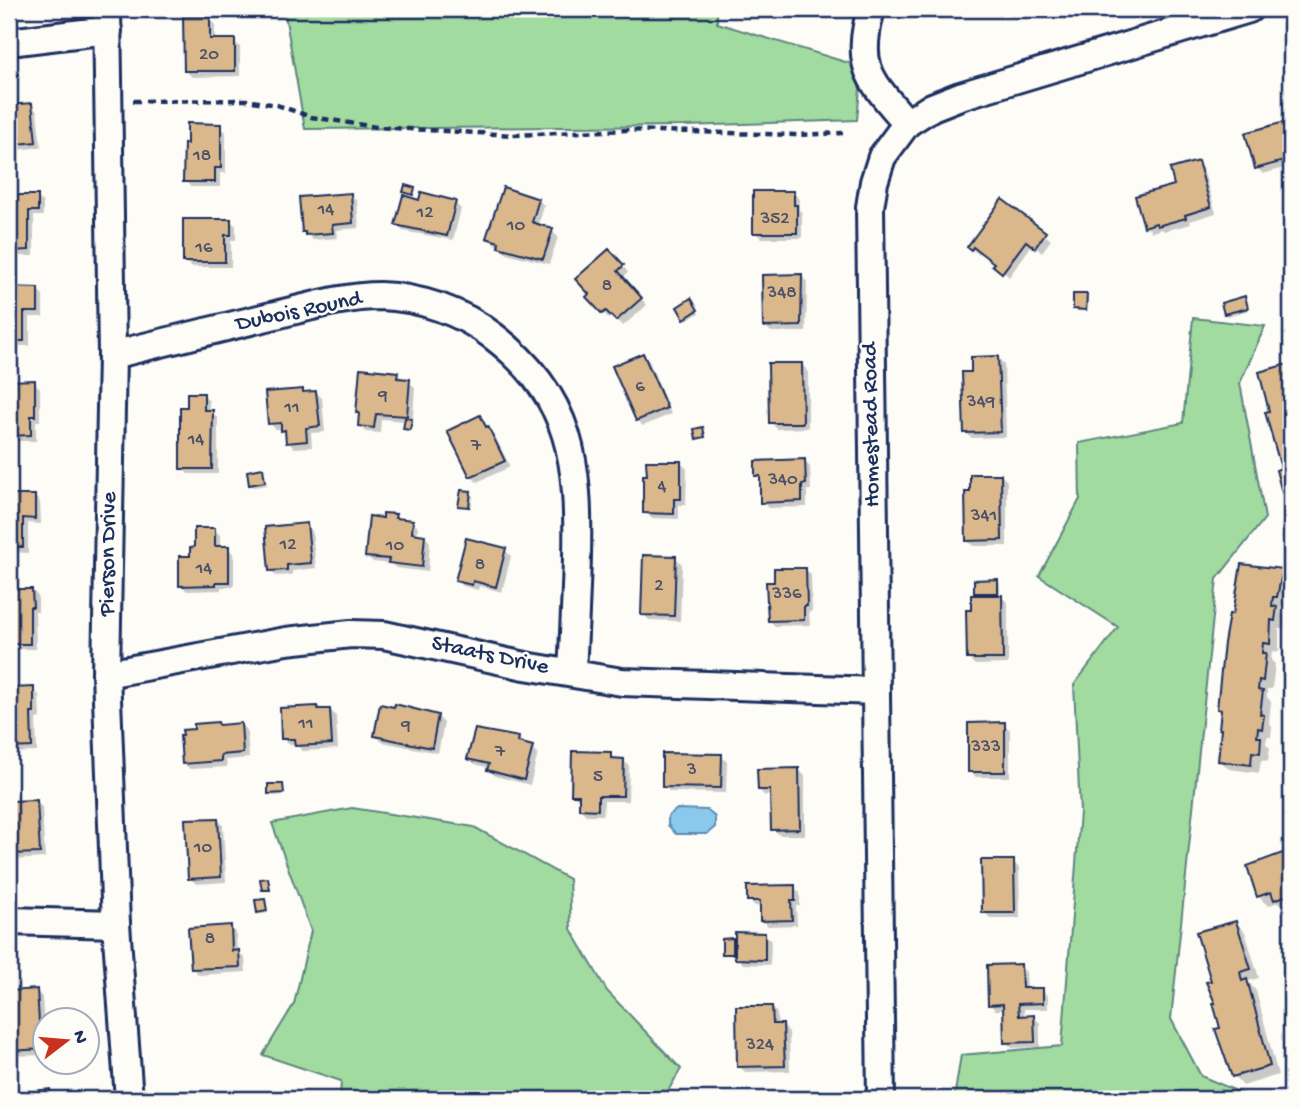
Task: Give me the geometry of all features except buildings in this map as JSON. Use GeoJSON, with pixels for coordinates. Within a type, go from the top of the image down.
{"type":"FeatureCollection","features":[{"type":"Feature","properties":{"kind":"street","name":"Homestead Road"},"geometry":{"type":"LineString","coordinates":[[881,1099],[870,207],[882,157],[907,123],[932,107],[960,96],[1249,9]]}},
{"type":"Feature","properties":{"kind":"street"},"geometry":{"type":"LineString","coordinates":[[9,42],[108,19]]}},
{"type":"Feature","properties":{"kind":"street","name":"Pierson Drive"},"geometry":{"type":"LineString","coordinates":[[108,19],[112,355],[107,674],[116,923],[129,1099]]}},
{"type":"Feature","properties":{"kind":"street"},"geometry":{"type":"LineString","coordinates":[[869,19],[865,56],[870,77],[907,123]]}},
{"type":"Feature","properties":{"kind":"street","name":"Dubois Round"},"geometry":{"type":"LineString","coordinates":[[112,355],[310,306],[380,296],[445,309],[478,324],[514,352],[540,383],[558,412],[570,444],[576,478],[577,539],[572,673]]}},
{"type":"Feature","properties":{"kind":"street","name":"Staats Drive"},"geometry":{"type":"LineString","coordinates":[[107,674],[286,641],[351,634],[384,635],[487,659],[622,682],[876,691]]}},
{"type":"Feature","properties":{"kind":"street"},"geometry":{"type":"LineString","coordinates":[[9,921],[116,923]]}},
{"type":"Feature","properties":{"kind":"path"},"geometry":{"type":"LineString","coordinates":[[110,101],[246,100],[277,105],[311,117],[376,127],[513,135],[626,130],[843,134]]}},
{"type":"Feature","properties":{"kind":"green space"},"geometry":{"type":"Polygon","coordinates":[[[284,9],[717,9],[717,23],[862,67],[857,120],[685,126],[305,129],[284,9]]]}},
{"type":"Feature","properties":{"kind":"green space"},"geometry":{"type":"Polygon","coordinates":[[[1193,318],[1265,326],[1240,383],[1265,518],[1217,579],[1171,1019],[1201,1076],[1255,1099],[954,1099],[961,1055],[1062,1046],[1080,812],[1074,685],[1118,627],[1039,576],[1080,499],[1079,443],[1183,423],[1193,318]]]}},
{"type":"Feature","properties":{"kind":"green space"},"geometry":{"type":"Polygon","coordinates":[[[352,808],[474,827],[569,879],[571,929],[607,991],[681,1069],[663,1099],[340,1099],[341,1081],[263,1055],[294,1004],[311,931],[272,823],[352,808]]]}},
{"type":"Feature","properties":{"kind":"green space"},"geometry":{"type":"Polygon","coordinates":[[[1291,1093],[1291,1099],[1255,1099],[1291,1093]]]}},
{"type":"Feature","properties":{"kind":"water"},"geometry":{"type":"Polygon","coordinates":[[[677,809],[707,810],[715,817],[715,827],[707,834],[676,834],[668,825],[668,816],[677,809]]]}}]}
